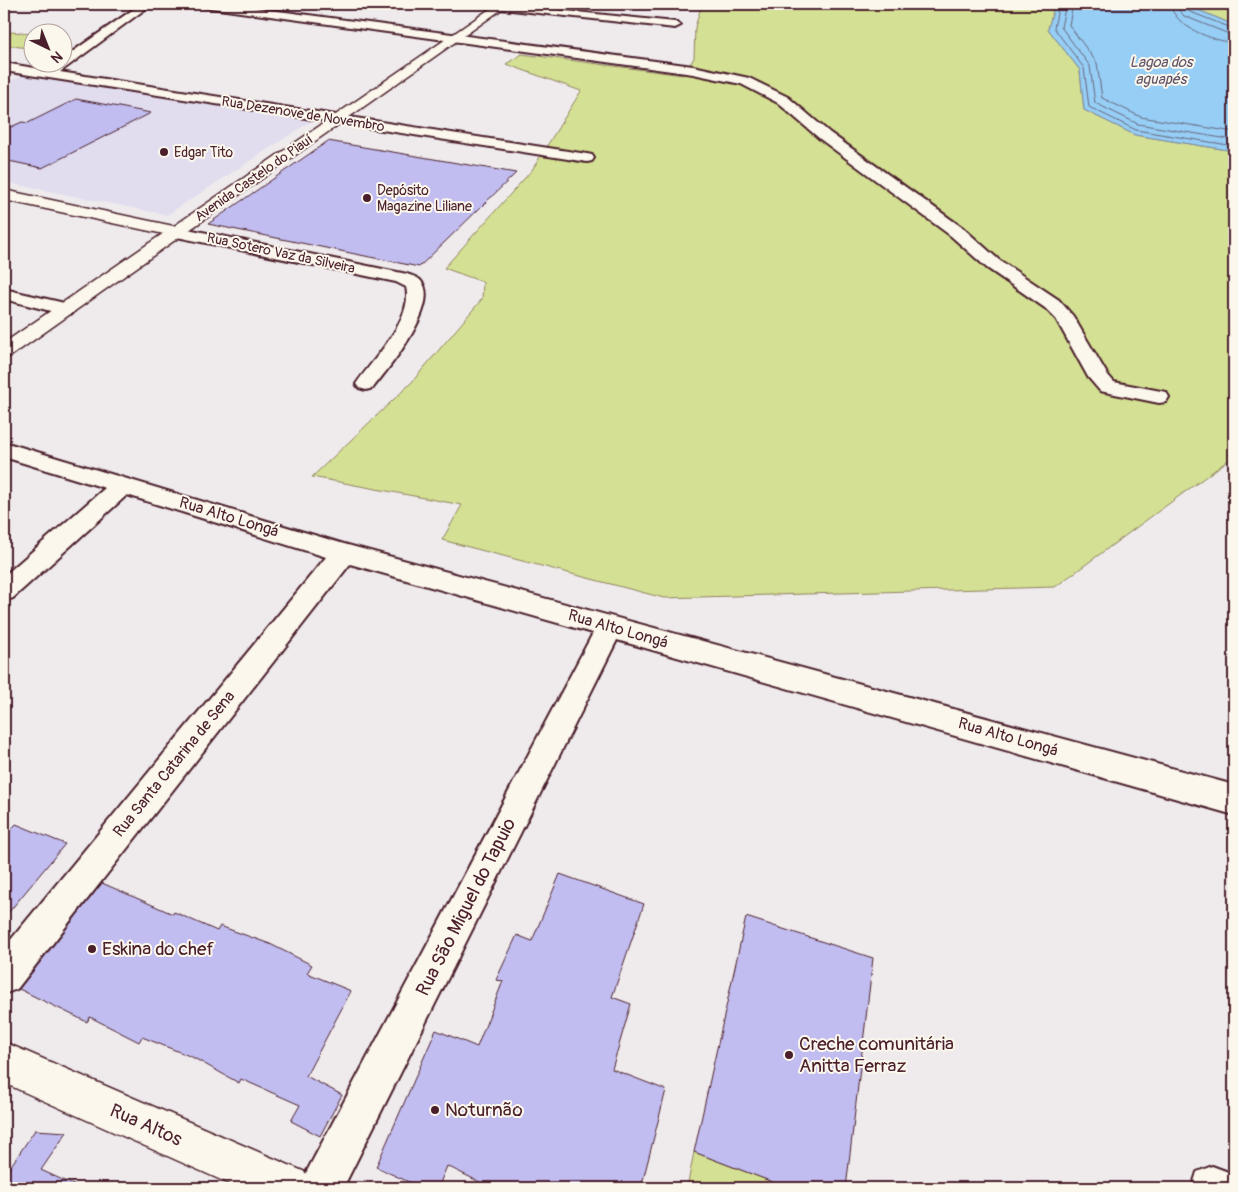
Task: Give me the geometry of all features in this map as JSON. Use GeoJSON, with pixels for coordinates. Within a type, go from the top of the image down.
{"type":"FeatureCollection","features":[{"type":"Feature","properties":{"kind":"main road","name":"Avenida Castelo do Piauí"},"geometry":{"type":"LineString","coordinates":[[4,352],[502,5]]}},
{"type":"Feature","properties":{"kind":"main road","name":"Rua Sotero Vaz da Silveira"},"geometry":{"type":"LineString","coordinates":[[4,196],[178,232]]}},
{"type":"Feature","properties":{"kind":"main road","name":"Rua Altos"},"geometry":{"type":"LineString","coordinates":[[4,1062],[289,1188]]}},
{"type":"Feature","properties":{"kind":"street"},"geometry":{"type":"LineString","coordinates":[[49,74],[147,4]]}},
{"type":"Feature","properties":{"kind":"street"},"geometry":{"type":"LineString","coordinates":[[204,4],[702,72],[737,79],[766,90],[784,100],[826,136],[957,232],[992,264],[1052,304],[1064,316],[1098,377],[1107,387],[1159,397]]}},
{"type":"Feature","properties":{"kind":"street"},"geometry":{"type":"LineString","coordinates":[[252,12],[268,4]]}},
{"type":"Feature","properties":{"kind":"street"},"geometry":{"type":"LineString","coordinates":[[502,5],[675,26]]}},
{"type":"Feature","properties":{"kind":"street","name":"Rua Dezenove de Novembro"},"geometry":{"type":"LineString","coordinates":[[4,67],[587,158]]}},
{"type":"Feature","properties":{"kind":"street"},"geometry":{"type":"LineString","coordinates":[[4,76],[19,70]]}},
{"type":"Feature","properties":{"kind":"street","name":"Rua Sotero Vaz da Silveira"},"geometry":{"type":"LineString","coordinates":[[178,232],[412,282],[416,289],[416,301],[410,318],[390,351],[366,384]]}},
{"type":"Feature","properties":{"kind":"street"},"geometry":{"type":"LineString","coordinates":[[4,294],[66,309]]}},
{"type":"Feature","properties":{"kind":"street","name":"Rua Alto Longá"},"geometry":{"type":"LineString","coordinates":[[4,449],[344,553],[1234,800]]}},
{"type":"Feature","properties":{"kind":"street"},"geometry":{"type":"LineString","coordinates":[[4,591],[123,485]]}},
{"type":"Feature","properties":{"kind":"street","name":"Rua Santa Catarina de Sena"},"geometry":{"type":"LineString","coordinates":[[4,976],[344,553]]}},
{"type":"Feature","properties":{"kind":"street","name":"Rua São Miguel do Tapuio"},"geometry":{"type":"LineString","coordinates":[[321,1188],[610,626]]}},
{"type":"Feature","properties":{"kind":"shaded area"},"geometry":{"type":"Polygon","coordinates":[[[28,73],[313,120],[167,215],[4,182],[4,84],[28,73]]]}},
{"type":"Feature","properties":{"kind":"green space"},"geometry":{"type":"Polygon","coordinates":[[[702,4],[1055,4],[1048,29],[1080,70],[1084,110],[1135,135],[1234,151],[1234,456],[1055,587],[664,598],[442,540],[462,505],[312,477],[411,383],[482,299],[483,282],[444,268],[532,170],[581,91],[506,64],[522,54],[683,75],[694,58],[695,27],[702,4]]]}},
{"type":"Feature","properties":{"kind":"green space"},"geometry":{"type":"Polygon","coordinates":[[[1184,4],[1234,4],[1234,25],[1184,4]]]}},
{"type":"Feature","properties":{"kind":"green space"},"geometry":{"type":"Polygon","coordinates":[[[13,32],[22,33],[22,47],[4,45],[4,35],[13,32]]]}},
{"type":"Feature","properties":{"kind":"green space"},"geometry":{"type":"Polygon","coordinates":[[[694,1152],[788,1188],[687,1188],[694,1152]]]}},
{"type":"Feature","properties":{"kind":"water","name":"Lagoa dos aguapés"},"geometry":{"type":"Polygon","coordinates":[[[1055,4],[1184,4],[1234,25],[1234,151],[1135,135],[1084,110],[1080,70],[1048,29],[1055,4]]]}},
{"type":"Feature","properties":{"kind":"building"},"geometry":{"type":"Polygon","coordinates":[[[76,99],[151,113],[42,168],[4,160],[4,130],[22,122],[28,123],[76,99]]]}},
{"type":"Feature","properties":{"kind":"building","name":"Depósito Magazine Liliane"},"geometry":{"type":"Polygon","coordinates":[[[328,141],[516,173],[419,267],[208,224],[328,141]]]}},
{"type":"Feature","properties":{"kind":"building"},"geometry":{"type":"Polygon","coordinates":[[[16,824],[65,844],[4,918],[4,837],[16,824]]]}},
{"type":"Feature","properties":{"kind":"building"},"geometry":{"type":"Polygon","coordinates":[[[560,874],[644,904],[612,997],[631,1004],[612,1069],[666,1090],[641,1188],[492,1188],[447,1166],[438,1188],[422,1188],[376,1167],[436,1030],[477,1047],[503,981],[496,980],[517,935],[532,941],[560,874]]]}},
{"type":"Feature","properties":{"kind":"building"},"geometry":{"type":"Polygon","coordinates":[[[102,883],[217,931],[220,926],[270,944],[312,965],[307,973],[351,991],[306,1076],[342,1095],[320,1136],[291,1121],[300,1105],[241,1079],[239,1083],[192,1057],[142,1037],[139,1042],[90,1017],[87,1022],[19,989],[102,883]]]}},
{"type":"Feature","properties":{"kind":"building","name":"Creche comunitária Anitta Ferraz"},"geometry":{"type":"Polygon","coordinates":[[[746,917],[873,958],[846,1188],[788,1188],[694,1152],[746,917]]]}},
{"type":"Feature","properties":{"kind":"building"},"geometry":{"type":"Polygon","coordinates":[[[35,1130],[67,1132],[41,1170],[80,1188],[4,1188],[4,1176],[35,1130]]]}},
{"type":"Feature","properties":{"kind":"place","name":"Edgar Tito"},"geometry":{"type":"Point","coordinates":[164,152]}},
{"type":"Feature","properties":{"kind":"place","name":"Depósito Magazine Liliane"},"geometry":{"type":"Point","coordinates":[367,198]}},
{"type":"Feature","properties":{"kind":"place","name":"Eskina do chef"},"geometry":{"type":"Point","coordinates":[92,949]}},
{"type":"Feature","properties":{"kind":"place","name":"Creche comunitária Anitta Ferraz"},"geometry":{"type":"Point","coordinates":[789,1055]}},
{"type":"Feature","properties":{"kind":"place","name":"Noturnão"},"geometry":{"type":"Point","coordinates":[435,1110]}}]}
